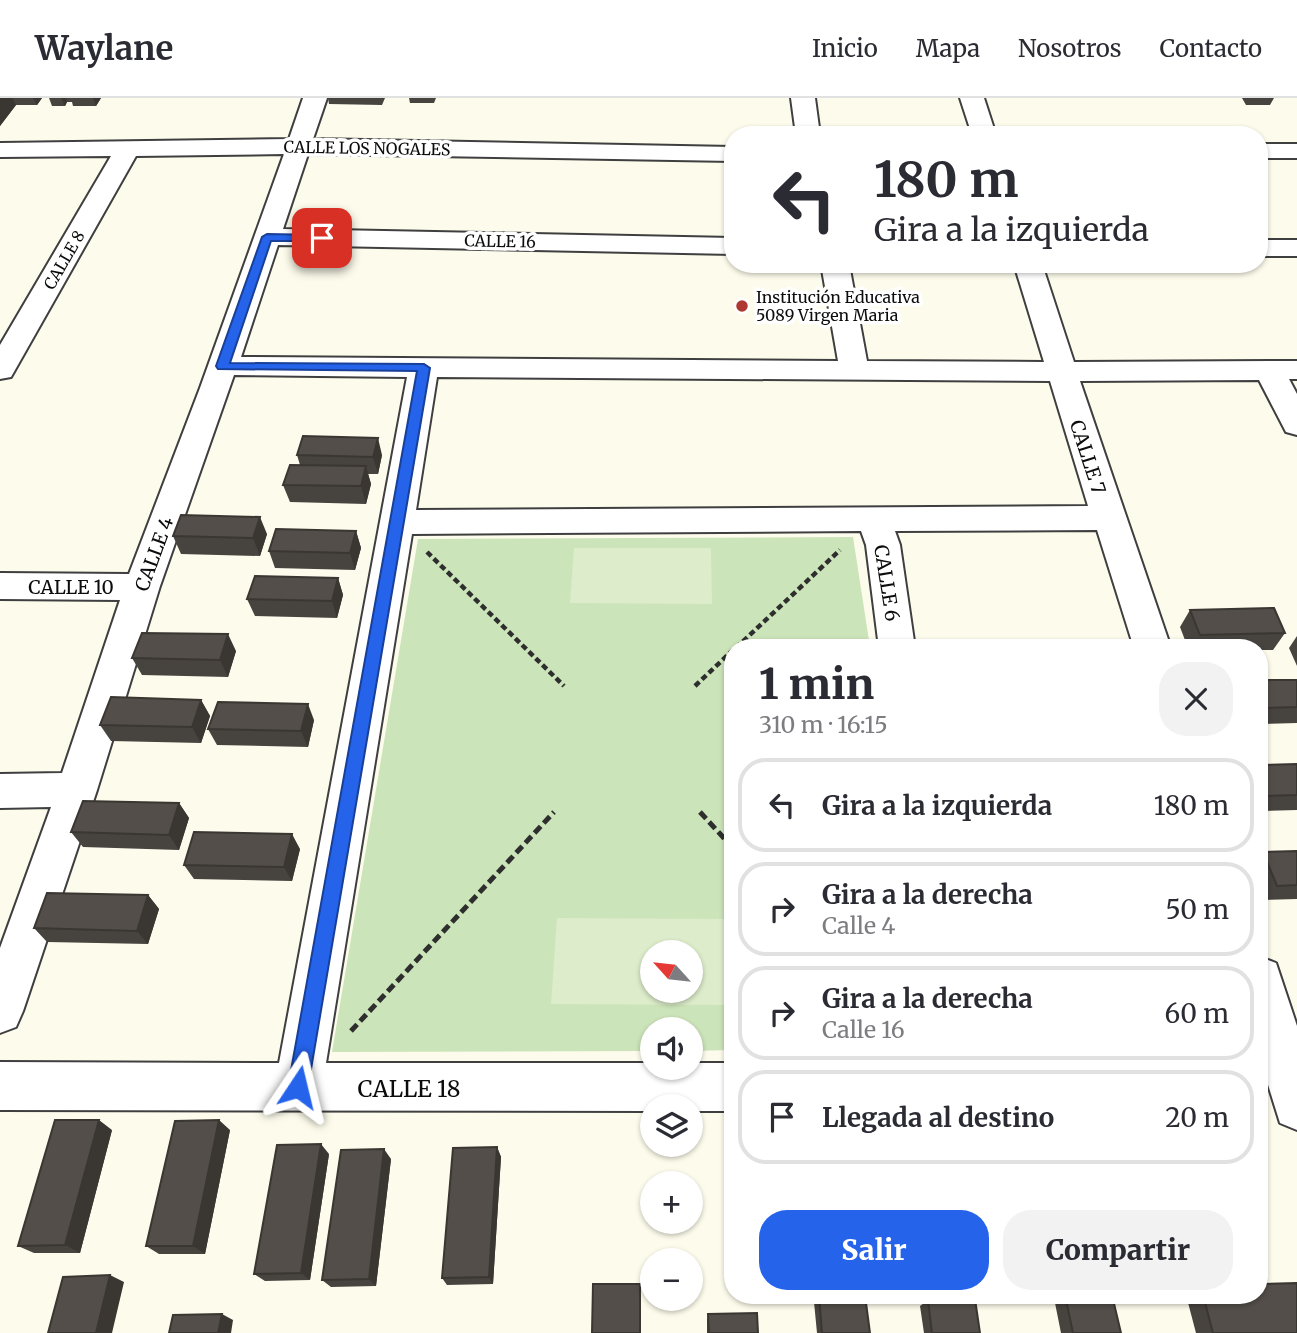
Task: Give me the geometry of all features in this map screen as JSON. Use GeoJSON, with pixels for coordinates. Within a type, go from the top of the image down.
{"type":"FeatureCollection","features":[{"type":"Feature","properties":{"kind":"street","name":"CALLE 4"},"geometry":{"type":"LineString","coordinates":[[0,1011],[77,790],[142,586],[315,98]]}},
{"type":"Feature","properties":{"kind":"street"},"geometry":{"type":"LineString","coordinates":[[803,98],[807,126]]}},
{"type":"Feature","properties":{"kind":"street"},"geometry":{"type":"LineString","coordinates":[[972,98],[981,126]]}},
{"type":"Feature","properties":{"kind":"street","name":"CALLE LOS NOGALES"},"geometry":{"type":"LineString","coordinates":[[0,150],[298,146],[724,154]]}},
{"type":"Feature","properties":{"kind":"street","name":"CALLE 8"},"geometry":{"type":"LineString","coordinates":[[0,370],[127,150]]}},
{"type":"Feature","properties":{"kind":"street"},"geometry":{"type":"LineString","coordinates":[[1268,151],[1297,151]]}},
{"type":"Feature","properties":{"kind":"street","name":"CALLE 16"},"geometry":{"type":"LineString","coordinates":[[267,237],[724,246]]}},
{"type":"Feature","properties":{"kind":"street"},"geometry":{"type":"LineString","coordinates":[[1268,248],[1297,248]]}},
{"type":"Feature","properties":{"kind":"street"},"geometry":{"type":"LineString","coordinates":[[837,273],[852,351],[853,370]]}},
{"type":"Feature","properties":{"kind":"street","name":"CALLE 7"},"geometry":{"type":"LineString","coordinates":[[1031,273],[1108,518],[1117,537],[1150,639]]}},
{"type":"Feature","properties":{"kind":"street"},"geometry":{"type":"LineString","coordinates":[[222,366],[1283,370],[1297,425]]}},
{"type":"Feature","properties":{"kind":"street"},"geometry":{"type":"LineString","coordinates":[[298,1087],[424,368]]}},
{"type":"Feature","properties":{"kind":"street"},"geometry":{"type":"LineString","coordinates":[[396,523],[1108,518]]}},
{"type":"Feature","properties":{"kind":"street","name":"CALLE 6"},"geometry":{"type":"LineString","coordinates":[[873,519],[883,545],[896,639]]}},
{"type":"Feature","properties":{"kind":"street","name":"CALLE 10"},"geometry":{"type":"LineString","coordinates":[[0,586],[142,586]]}},
{"type":"Feature","properties":{"kind":"street"},"geometry":{"type":"LineString","coordinates":[[0,791],[77,790]]}},
{"type":"Feature","properties":{"kind":"street"},"geometry":{"type":"LineString","coordinates":[[1268,1013],[1286,1091]]}},
{"type":"Feature","properties":{"kind":"street","name":"CALLE 18"},"geometry":{"type":"LineString","coordinates":[[0,1086],[724,1087]]}},
{"type":"Feature","properties":{"kind":"path"},"geometry":{"type":"LineString","coordinates":[[746,639],[873,519]]}},
{"type":"Feature","properties":{"kind":"path"},"geometry":{"type":"LineString","coordinates":[[396,523],[564,685]]}},
{"type":"Feature","properties":{"kind":"path"},"geometry":{"type":"LineString","coordinates":[[695,686],[724,659]]}},
{"type":"Feature","properties":{"kind":"path"},"geometry":{"type":"LineString","coordinates":[[345,1037],[554,812]]}},
{"type":"Feature","properties":{"kind":"path"},"geometry":{"type":"LineString","coordinates":[[700,812],[724,838]]}},
{"type":"Feature","properties":{"kind":"green space"},"geometry":{"type":"Polygon","coordinates":[[[853,537],[869,639],[724,639],[724,1050],[703,1051],[703,1017],[640,1017],[640,1051],[332,1052],[418,539],[853,537]]]}},
{"type":"Feature","properties":{"kind":"green space"},"geometry":{"type":"Polygon","coordinates":[[[574,548],[711,548],[712,604],[570,603],[574,548]]]}},
{"type":"Feature","properties":{"kind":"green space"},"geometry":{"type":"Polygon","coordinates":[[[557,918],[724,919],[724,1005],[551,1004],[557,918]]]}},
{"type":"Feature","properties":{"kind":"building"},"geometry":{"type":"Polygon","coordinates":[[[303,436],[378,438],[373,457],[297,455],[303,436]]]}},
{"type":"Feature","properties":{"kind":"building"},"geometry":{"type":"Polygon","coordinates":[[[290,465],[366,466],[361,486],[283,485],[290,465]]]}},
{"type":"Feature","properties":{"kind":"building"},"geometry":{"type":"Polygon","coordinates":[[[181,515],[260,517],[253,538],[173,536],[181,515]]]}},
{"type":"Feature","properties":{"kind":"building"},"geometry":{"type":"Polygon","coordinates":[[[276,529],[356,531],[350,553],[269,551],[276,529]]]}},
{"type":"Feature","properties":{"kind":"building"},"geometry":{"type":"Polygon","coordinates":[[[255,576],[338,578],[332,601],[247,599],[255,576]]]}},
{"type":"Feature","properties":{"kind":"building"},"geometry":{"type":"Polygon","coordinates":[[[1274,608],[1285,633],[1200,635],[1190,610],[1274,608]]]}},
{"type":"Feature","properties":{"kind":"building"},"geometry":{"type":"Polygon","coordinates":[[[142,633],[228,634],[220,660],[132,658],[142,633]]]}},
{"type":"Feature","properties":{"kind":"building"},"geometry":{"type":"Polygon","coordinates":[[[1268,680],[1297,680],[1297,707],[1268,708],[1268,680]]]}},
{"type":"Feature","properties":{"kind":"building"},"geometry":{"type":"Polygon","coordinates":[[[111,697],[201,700],[192,727],[100,725],[111,697]]]}},
{"type":"Feature","properties":{"kind":"building"},"geometry":{"type":"Polygon","coordinates":[[[218,702],[308,704],[301,731],[208,729],[218,702]]]}},
{"type":"Feature","properties":{"kind":"building"},"geometry":{"type":"Polygon","coordinates":[[[1297,764],[1297,795],[1268,796],[1268,765],[1297,764]]]}},
{"type":"Feature","properties":{"kind":"building"},"geometry":{"type":"Polygon","coordinates":[[[83,801],[179,803],[169,835],[71,832],[83,801]]]}},
{"type":"Feature","properties":{"kind":"building"},"geometry":{"type":"Polygon","coordinates":[[[194,832],[292,834],[284,867],[184,865],[194,832]]]}},
{"type":"Feature","properties":{"kind":"building"},"geometry":{"type":"Polygon","coordinates":[[[1297,851],[1297,885],[1277,886],[1268,864],[1268,852],[1297,851]]]}},
{"type":"Feature","properties":{"kind":"building"},"geometry":{"type":"Polygon","coordinates":[[[47,893],[148,895],[137,931],[34,928],[47,893]]]}},
{"type":"Feature","properties":{"kind":"building"},"geometry":{"type":"Polygon","coordinates":[[[55,1120],[99,1120],[65,1245],[18,1246],[55,1120]]]}},
{"type":"Feature","properties":{"kind":"building"},"geometry":{"type":"Polygon","coordinates":[[[219,1120],[193,1246],[146,1246],[175,1121],[219,1120]]]}},
{"type":"Feature","properties":{"kind":"building"},"geometry":{"type":"Polygon","coordinates":[[[321,1144],[301,1273],[254,1274],[277,1145],[321,1144]]]}},
{"type":"Feature","properties":{"kind":"building"},"geometry":{"type":"Polygon","coordinates":[[[497,1147],[489,1277],[442,1278],[453,1148],[497,1147]]]}},
{"type":"Feature","properties":{"kind":"building"},"geometry":{"type":"Polygon","coordinates":[[[384,1149],[369,1279],[322,1280],[341,1150],[384,1149]]]}},
{"type":"Feature","properties":{"kind":"building"},"geometry":{"type":"Polygon","coordinates":[[[110,1275],[96,1333],[48,1333],[63,1277],[110,1275]]]}},
{"type":"Feature","properties":{"kind":"building"},"geometry":{"type":"Polygon","coordinates":[[[1297,1283],[1297,1333],[1213,1333],[1205,1304],[1268,1304],[1268,1284],[1297,1283]]]}},
{"type":"Feature","properties":{"kind":"building"},"geometry":{"type":"Polygon","coordinates":[[[593,1284],[640,1284],[640,1333],[592,1333],[593,1284]]]}},
{"type":"Feature","properties":{"kind":"building"},"geometry":{"type":"Polygon","coordinates":[[[820,1304],[866,1304],[870,1333],[822,1333],[820,1304]]]}},
{"type":"Feature","properties":{"kind":"building"},"geometry":{"type":"Polygon","coordinates":[[[928,1304],[976,1304],[980,1333],[932,1333],[928,1304]]]}},
{"type":"Feature","properties":{"kind":"building"},"geometry":{"type":"Polygon","coordinates":[[[1067,1304],[1114,1304],[1121,1333],[1073,1333],[1067,1304]]]}},
{"type":"Feature","properties":{"kind":"building"},"geometry":{"type":"Polygon","coordinates":[[[757,1313],[758,1333],[709,1333],[708,1314],[757,1313]]]}},
{"type":"Feature","properties":{"kind":"building"},"geometry":{"type":"Polygon","coordinates":[[[222,1314],[218,1333],[169,1333],[173,1315],[222,1314]]]}},
{"type":"Feature","properties":{"kind":"place","name":"Institución Educativa 5089 Virgen Maria"},"geometry":{"type":"Point","coordinates":[742,306]}},
{"type":"Feature","properties":{"kind":"route"},"geometry":{"type":"LineString","coordinates":[[298,1087],[424,368],[222,366],[267,237],[322,238]]}}]}
